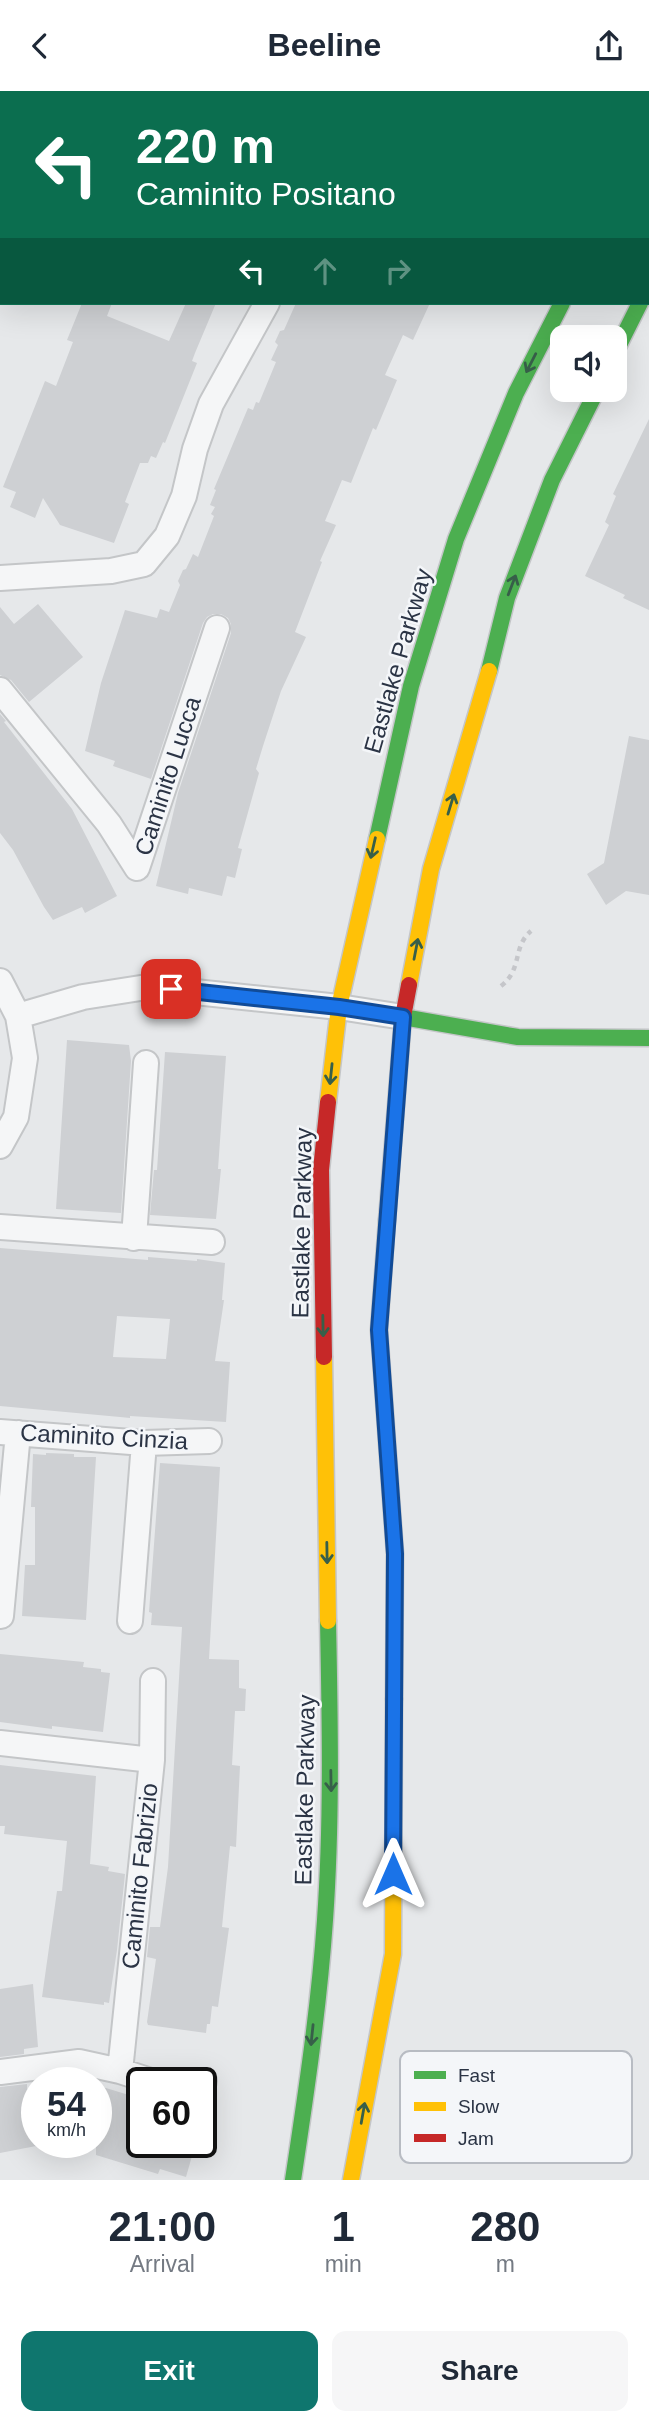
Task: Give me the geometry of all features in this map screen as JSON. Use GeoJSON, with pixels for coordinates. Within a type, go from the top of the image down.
{"type":"FeatureCollection","features":[{"type":"Feature","properties":{"kind":"main road","name":"Eastlake Parkway"},"geometry":{"type":"LineString","coordinates":[[293,2180],[307,2084],[325,1921],[331,1795],[321,1170],[339,1007],[368,868],[411,686],[456,539],[516,393],[561,305]]}},
{"type":"Feature","properties":{"kind":"main road"},"geometry":{"type":"LineString","coordinates":[[627,329],[639,305]]}},
{"type":"Feature","properties":{"kind":"main road"},"geometry":{"type":"LineString","coordinates":[[351,2180],[393,1954],[395,1554],[379,1330],[403,1017],[431,869],[479,709],[507,598],[552,480],[591,402]]}},
{"type":"Feature","properties":{"kind":"main road"},"geometry":{"type":"LineString","coordinates":[[403,1017],[518,1037],[649,1038]]}},
{"type":"Feature","properties":{"kind":"street"},"geometry":{"type":"LineString","coordinates":[[0,577],[111,571],[144,564],[167,535],[184,496],[195,449],[211,404],[266,305]]}},
{"type":"Feature","properties":{"kind":"street","name":"Caminito Lucca"},"geometry":{"type":"LineString","coordinates":[[0,690],[110,824],[137,868],[217,628]]}},
{"type":"Feature","properties":{"kind":"street"},"geometry":{"type":"LineString","coordinates":[[0,981],[18,1016],[25,1058],[16,1117],[0,1146]]}},
{"type":"Feature","properties":{"kind":"street"},"geometry":{"type":"LineString","coordinates":[[18,1016],[83,997],[147,986],[339,1007],[403,1017]]}},
{"type":"Feature","properties":{"kind":"street"},"geometry":{"type":"LineString","coordinates":[[134,1238],[146,1063]]}},
{"type":"Feature","properties":{"kind":"street"},"geometry":{"type":"LineString","coordinates":[[0,1227],[212,1242]]}},
{"type":"Feature","properties":{"kind":"street"},"geometry":{"type":"LineString","coordinates":[[1,1616],[9,1432]]}},
{"type":"Feature","properties":{"kind":"street","name":"Caminito Cinzia"},"geometry":{"type":"LineString","coordinates":[[9,1432],[144,1443],[209,1441]]}},
{"type":"Feature","properties":{"kind":"street"},"geometry":{"type":"LineString","coordinates":[[131,1621],[144,1443]]}},
{"type":"Feature","properties":{"kind":"street","name":"Caminito Fabrizio"},"geometry":{"type":"LineString","coordinates":[[120,2071],[152,1760],[153,1681]]}},
{"type":"Feature","properties":{"kind":"street"},"geometry":{"type":"LineString","coordinates":[[0,1743],[152,1760]]}},
{"type":"Feature","properties":{"kind":"street"},"geometry":{"type":"LineString","coordinates":[[0,2072],[79,2062],[126,2073]]}},
{"type":"Feature","properties":{"kind":"path"},"geometry":{"type":"LineString","coordinates":[[501,986],[511,979],[521,941],[531,931]]}},
{"type":"Feature","properties":{"kind":"building"},"geometry":{"type":"Polygon","coordinates":[[[81,305],[111,305],[107,316],[169,341],[185,305],[215,305],[192,361],[197,363],[165,443],[163,442],[156,458],[151,456],[148,463],[140,463],[125,502],[129,504],[114,543],[60,525],[43,498],[35,518],[10,507],[16,492],[3,487],[45,381],[56,386],[73,342],[67,340],[81,305]]]}},
{"type":"Feature","properties":{"kind":"building"},"geometry":{"type":"Polygon","coordinates":[[[295,305],[429,305],[413,340],[403,335],[385,375],[397,380],[376,430],[373,428],[351,483],[342,480],[325,521],[336,525],[295,632],[306,637],[281,691],[256,769],[259,773],[238,848],[242,849],[235,878],[227,876],[222,896],[189,888],[188,894],[156,886],[178,793],[231,633],[228,618],[213,614],[203,623],[151,779],[113,766],[115,761],[85,751],[101,683],[125,610],[157,618],[160,609],[169,612],[183,570],[193,554],[198,557],[214,516],[211,514],[215,507],[210,505],[216,490],[214,489],[248,408],[253,410],[256,402],[259,403],[276,362],[271,360],[278,345],[275,342],[280,331],[284,330],[295,305]]]}},
{"type":"Feature","properties":{"kind":"building"},"geometry":{"type":"Polygon","coordinates":[[[649,419],[649,610],[585,576],[609,525],[605,522],[616,496],[613,494],[649,419]]]}},
{"type":"Feature","properties":{"kind":"building"},"geometry":{"type":"Polygon","coordinates":[[[38,604],[83,657],[29,702],[11,680],[0,675],[0,607],[14,624],[38,604]]]}},
{"type":"Feature","properties":{"kind":"building"},"geometry":{"type":"Polygon","coordinates":[[[0,714],[72,809],[117,896],[85,913],[82,907],[53,920],[13,850],[0,833],[0,714]]]}},
{"type":"Feature","properties":{"kind":"building"},"geometry":{"type":"Polygon","coordinates":[[[629,736],[649,740],[649,895],[626,891],[606,905],[587,874],[604,863],[629,736]]]}},
{"type":"Feature","properties":{"kind":"building"},"geometry":{"type":"Polygon","coordinates":[[[67,1040],[129,1045],[131,1061],[121,1213],[56,1209],[67,1040]]]}},
{"type":"Feature","properties":{"kind":"building"},"geometry":{"type":"Polygon","coordinates":[[[165,1052],[226,1056],[216,1219],[150,1215],[154,1170],[157,1170],[165,1052]]]}},
{"type":"Feature","properties":{"kind":"building"},"geometry":{"type":"Polygon","coordinates":[[[0,1248],[148,1260],[148,1257],[197,1259],[225,1263],[224,1300],[215,1361],[230,1362],[226,1422],[130,1418],[0,1406],[0,1248]],[[117,1316],[113,1357],[166,1359],[170,1319],[117,1316]]]}},
{"type":"Feature","properties":{"kind":"building"},"geometry":{"type":"Polygon","coordinates":[[[33,1454],[96,1457],[86,1620],[22,1616],[25,1565],[35,1565],[35,1507],[31,1507],[33,1454]]]}},
{"type":"Feature","properties":{"kind":"building"},"geometry":{"type":"Polygon","coordinates":[[[160,1463],[220,1467],[209,1659],[239,1660],[239,1688],[246,1689],[245,1711],[235,1711],[232,1765],[240,1766],[236,1847],[230,1846],[222,1927],[229,1928],[218,2007],[212,2006],[206,2033],[148,2025],[147,2022],[156,1959],[147,1957],[150,1927],[160,1927],[168,1867],[182,1627],[151,1625],[152,1613],[149,1612],[160,1463]]]}},
{"type":"Feature","properties":{"kind":"building"},"geometry":{"type":"Polygon","coordinates":[[[0,1654],[84,1662],[83,1667],[110,1673],[103,1732],[0,1722],[0,1654]]]}},
{"type":"Feature","properties":{"kind":"building"},"geometry":{"type":"Polygon","coordinates":[[[0,1765],[96,1776],[90,1864],[109,1867],[108,1871],[125,1874],[109,2003],[104,2002],[104,2005],[42,1997],[57,1891],[62,1891],[67,1841],[4,1834],[5,1826],[0,1826],[0,1765]]]}},
{"type":"Feature","properties":{"kind":"building"},"geometry":{"type":"Polygon","coordinates":[[[33,1984],[38,2047],[24,2049],[24,2054],[0,2057],[0,1989],[33,1984]]]}},
{"type":"Feature","properties":{"kind":"building"},"geometry":{"type":"Polygon","coordinates":[[[21,2085],[21,2149],[0,2153],[0,2087],[21,2085]]]}},
{"type":"Feature","properties":{"kind":"building"},"geometry":{"type":"Polygon","coordinates":[[[112,2090],[126,2094],[126,2158],[191,2158],[186,2177],[160,2169],[158,2174],[106,2158],[112,2158],[112,2090]]]}},
{"type":"Feature","properties":{"kind":"traffic: fast"},"geometry":{"type":"LineString","coordinates":[[377,839],[411,686],[456,539],[516,393],[561,305]]}},
{"type":"Feature","properties":{"kind":"traffic: fast"},"geometry":{"type":"LineString","coordinates":[[627,329],[639,305]]}},
{"type":"Feature","properties":{"kind":"traffic: fast"},"geometry":{"type":"LineString","coordinates":[[489,671],[507,598],[552,480],[591,402]]}},
{"type":"Feature","properties":{"kind":"traffic: fast"},"geometry":{"type":"LineString","coordinates":[[403,1017],[518,1037],[649,1038]]}},
{"type":"Feature","properties":{"kind":"traffic: fast"},"geometry":{"type":"LineString","coordinates":[[387,1220],[379,1330],[395,1554],[394,1699]]}},
{"type":"Feature","properties":{"kind":"traffic: fast"},"geometry":{"type":"LineString","coordinates":[[293,2180],[316,2018],[325,1920],[330,1808],[328,1621]]}},
{"type":"Feature","properties":{"kind":"traffic: slow"},"geometry":{"type":"LineString","coordinates":[[409,985],[431,869],[489,671]]}},
{"type":"Feature","properties":{"kind":"traffic: slow"},"geometry":{"type":"LineString","coordinates":[[328,1102],[339,1007],[377,839]]}},
{"type":"Feature","properties":{"kind":"traffic: slow"},"geometry":{"type":"LineString","coordinates":[[324,1357],[328,1621]]}},
{"type":"Feature","properties":{"kind":"traffic: slow"},"geometry":{"type":"LineString","coordinates":[[351,2180],[393,1954],[394,1699]]}},
{"type":"Feature","properties":{"kind":"traffic: jam"},"geometry":{"type":"LineString","coordinates":[[387,1220],[403,1017],[409,985]]}},
{"type":"Feature","properties":{"kind":"traffic: jam"},"geometry":{"type":"LineString","coordinates":[[324,1357],[321,1170],[328,1102]]}},
{"type":"Feature","properties":{"kind":"route"},"geometry":{"type":"LineString","coordinates":[[171,989],[339,1007],[403,1017],[379,1330],[395,1554],[393,1874]]}}]}
